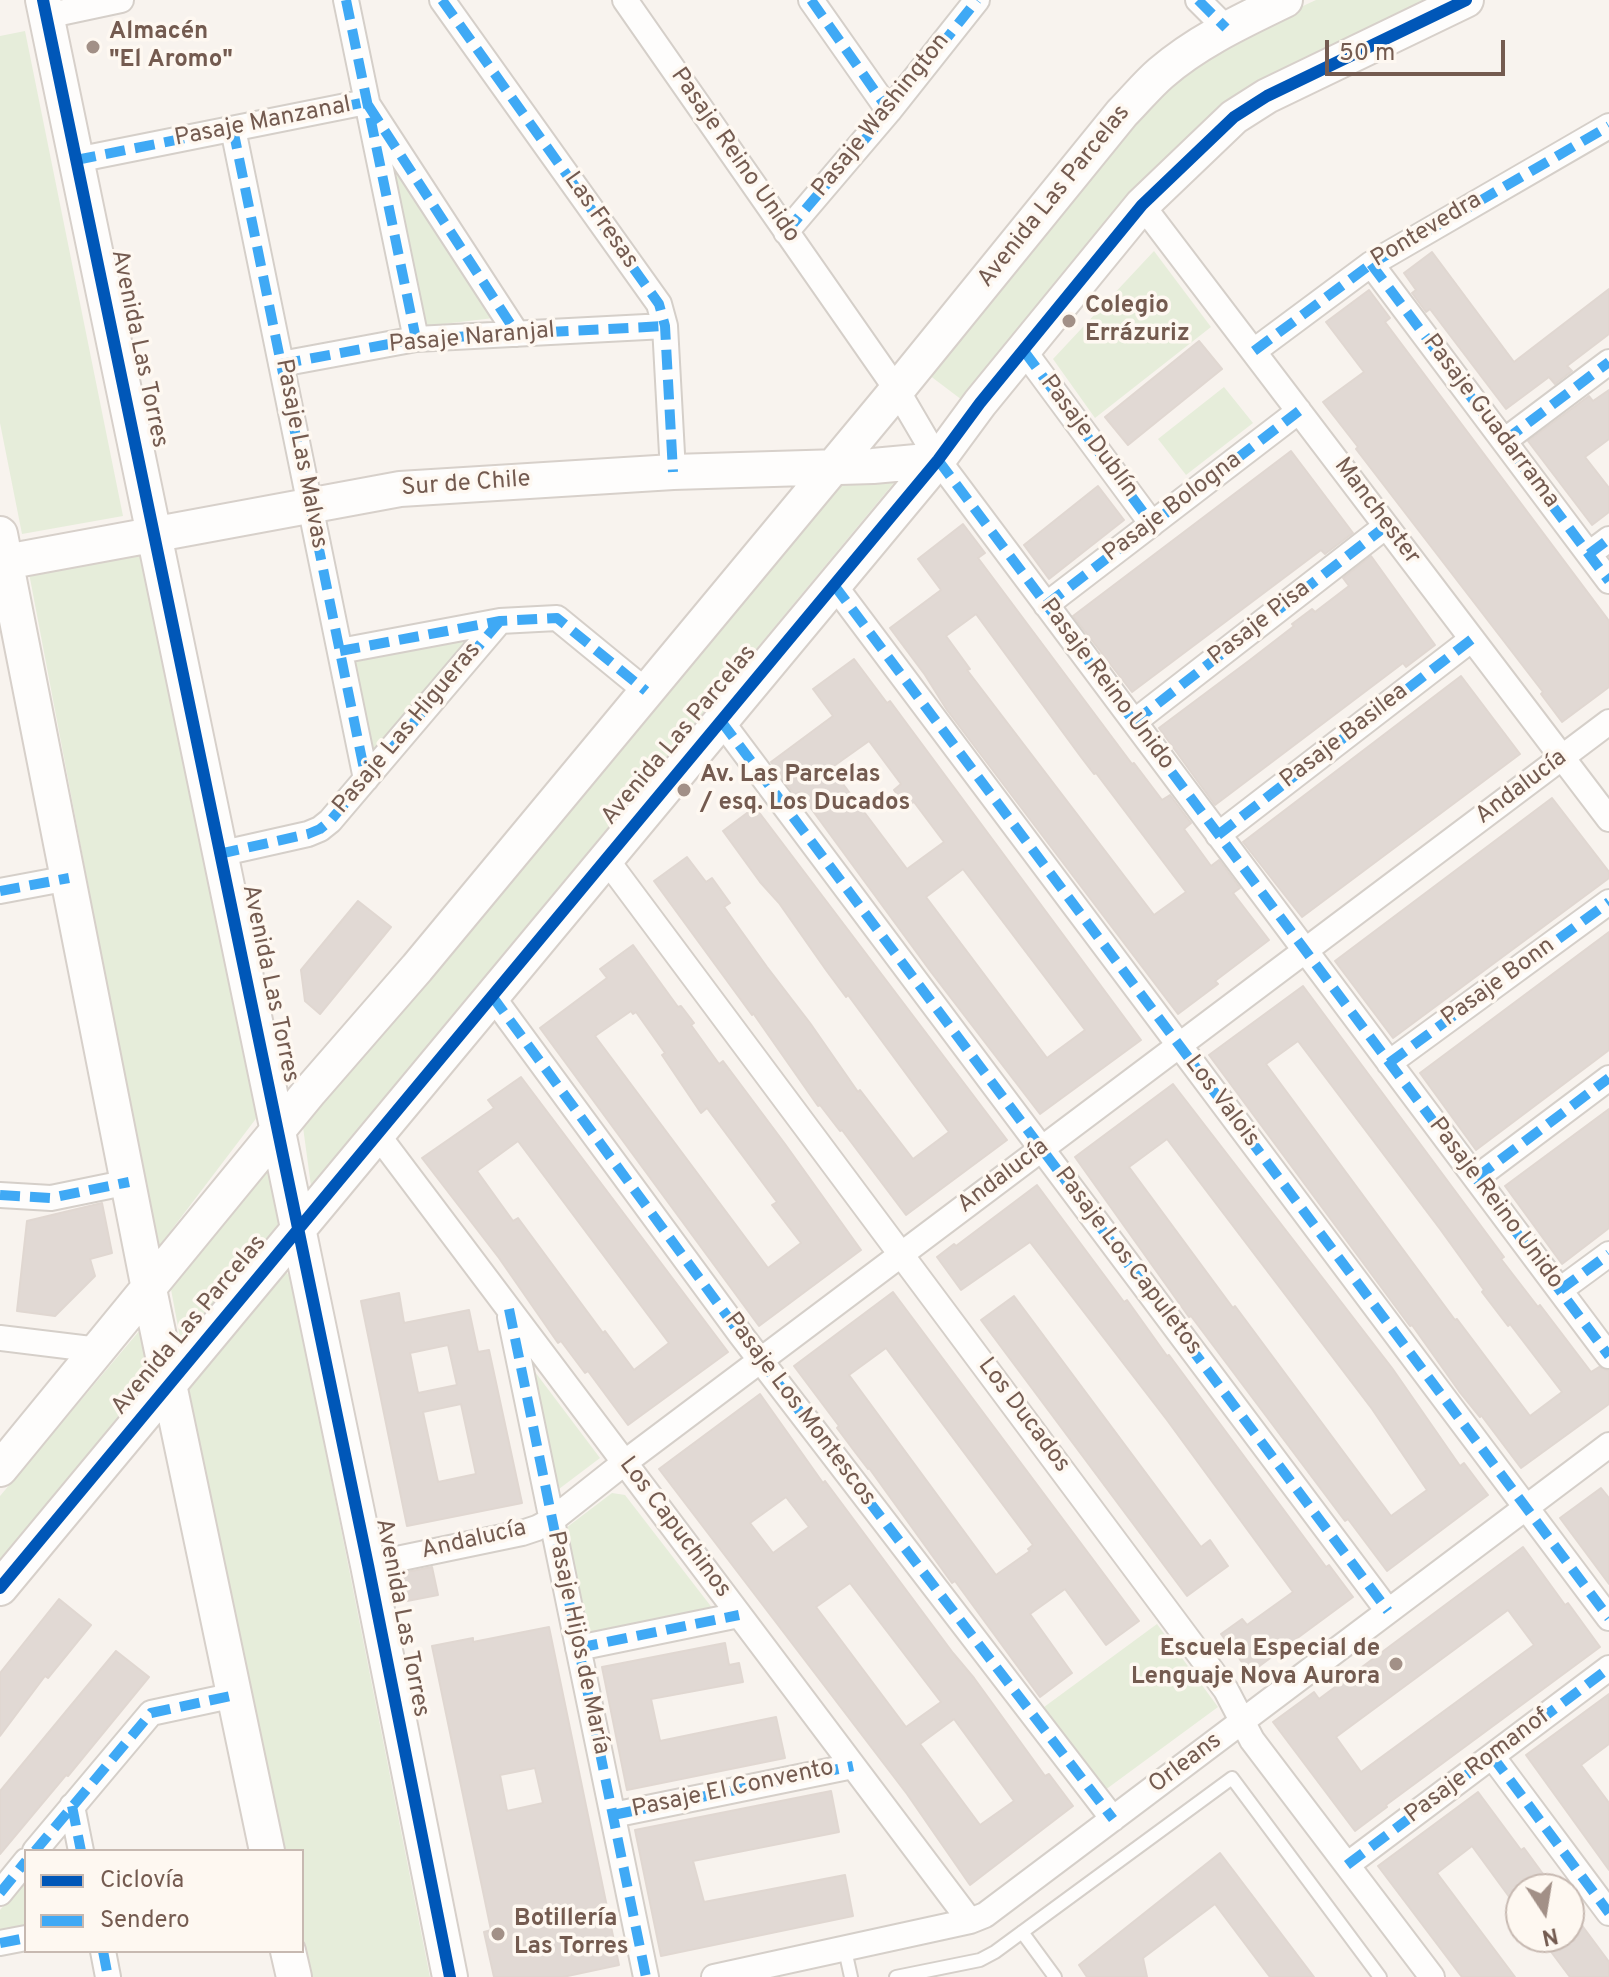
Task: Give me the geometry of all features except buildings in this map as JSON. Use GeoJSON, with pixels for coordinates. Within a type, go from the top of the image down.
{"type":"FeatureCollection","features":[{"type":"Feature","properties":{"kind":"street"},"geometry":{"type":"LineString","coordinates":[[45,8],[121,0]]}},
{"type":"Feature","properties":{"kind":"street"},"geometry":{"type":"LineString","coordinates":[[346,0],[416,339]]}},
{"type":"Feature","properties":{"kind":"street","name":"Las Fresas"},"geometry":{"type":"LineString","coordinates":[[442,0],[659,304],[665,326],[673,472]]}},
{"type":"Feature","properties":{"kind":"street","name":"Pasaje Reino Unido"},"geometry":{"type":"LineString","coordinates":[[625,0],[897,390],[938,460],[1609,1356]]}},
{"type":"Feature","properties":{"kind":"street"},"geometry":{"type":"LineString","coordinates":[[811,0],[889,111]]}},
{"type":"Feature","properties":{"kind":"street","name":"Pasaje Washington"},"geometry":{"type":"LineString","coordinates":[[786,232],[889,111],[977,0]]}},
{"type":"Feature","properties":{"kind":"street"},"geometry":{"type":"LineString","coordinates":[[1198,0],[1226,28]]}},
{"type":"Feature","properties":{"kind":"street","name":"Avenida Las Parcelas"},"geometry":{"type":"LineString","coordinates":[[0,1469],[278,1130],[417,968],[897,390],[1122,113],[1161,73],[1226,28],[1285,0]]}},
{"type":"Feature","properties":{"kind":"street","name":"Avenida Las Parcelas"},"geometry":{"type":"LineString","coordinates":[[0,1588],[938,460],[980,403],[1142,205],[1234,117],[1267,96],[1466,0]]}},
{"type":"Feature","properties":{"kind":"street","name":"Avenida Las Torres"},"geometry":{"type":"LineString","coordinates":[[45,8],[368,1565],[450,1977]]}},
{"type":"Feature","properties":{"kind":"street","name":"Pasaje Manzanal"},"geometry":{"type":"LineString","coordinates":[[76,160],[366,102],[517,334]]}},
{"type":"Feature","properties":{"kind":"street","name":"Pontevedra"},"geometry":{"type":"LineString","coordinates":[[1254,351],[1371,264],[1609,126]]}},
{"type":"Feature","properties":{"kind":"street","name":"Pasaje Las Malvas"},"geometry":{"type":"LineString","coordinates":[[233,129],[366,779]]}},
{"type":"Feature","properties":{"kind":"street","name":"Manchester"},"geometry":{"type":"LineString","coordinates":[[1142,205],[1609,819]]}},
{"type":"Feature","properties":{"kind":"street","name":"Pasaje Guadarrama"},"geometry":{"type":"LineString","coordinates":[[1371,264],[1609,581]]}},
{"type":"Feature","properties":{"kind":"street","name":"Pasaje Naranjal"},"geometry":{"type":"LineString","coordinates":[[281,364],[416,339],[665,326]]}},
{"type":"Feature","properties":{"kind":"street","name":"Pasaje Dublín"},"geometry":{"type":"LineString","coordinates":[[1024,351],[1152,524]]}},
{"type":"Feature","properties":{"kind":"street"},"geometry":{"type":"LineString","coordinates":[[1504,441],[1609,362]]}},
{"type":"Feature","properties":{"kind":"street","name":"Pasaje Bologna"},"geometry":{"type":"LineString","coordinates":[[1046,605],[1299,411]]}},
{"type":"Feature","properties":{"kind":"street","name":"Sur de Chile"},"geometry":{"type":"LineString","coordinates":[[2,553],[153,534],[370,494],[442,485],[673,472],[832,468],[938,460]]}},
{"type":"Feature","properties":{"kind":"street","name":"Pasaje Pisa"},"geometry":{"type":"LineString","coordinates":[[1134,722],[1386,526]]}},
{"type":"Feature","properties":{"kind":"street"},"geometry":{"type":"LineString","coordinates":[[1589,554],[1609,539]]}},
{"type":"Feature","properties":{"kind":"street"},"geometry":{"type":"LineString","coordinates":[[2,553],[149,1289],[267,1849]]}},
{"type":"Feature","properties":{"kind":"street","name":"Los Valois"},"geometry":{"type":"LineString","coordinates":[[834,585],[1609,1618]]}},
{"type":"Feature","properties":{"kind":"street","name":"Pasaje Las Higueras"},"geometry":{"type":"LineString","coordinates":[[340,651],[500,621],[557,618],[646,691]]}},
{"type":"Feature","properties":{"kind":"street","name":"Pasaje Las Higueras"},"geometry":{"type":"LineString","coordinates":[[219,854],[320,829],[500,621]]}},
{"type":"Feature","properties":{"kind":"street","name":"Pasaje Basilea"},"geometry":{"type":"LineString","coordinates":[[1218,835],[1472,639]]}},
{"type":"Feature","properties":{"kind":"street","name":"Pasaje Los Capuletos"},"geometry":{"type":"LineString","coordinates":[[721,721],[1388,1611]]}},
{"type":"Feature","properties":{"kind":"street","name":"Andalucía"},"geometry":{"type":"LineString","coordinates":[[368,1565],[522,1533],[552,1520],[1609,722]]}},
{"type":"Feature","properties":{"kind":"street","name":"Los Ducados"},"geometry":{"type":"LineString","coordinates":[[606,859],[903,1253],[1226,1690],[1252,1740],[1432,1977]]}},
{"type":"Feature","properties":{"kind":"street"},"geometry":{"type":"LineString","coordinates":[[0,891],[69,878]]}},
{"type":"Feature","properties":{"kind":"street","name":"Pasaje Bonn"},"geometry":{"type":"LineString","coordinates":[[1389,1063],[1609,902]]}},
{"type":"Feature","properties":{"kind":"street","name":"Pasaje Los Montescos"},"geometry":{"type":"LineString","coordinates":[[492,996],[761,1360],[1113,1819]]}},
{"type":"Feature","properties":{"kind":"street"},"geometry":{"type":"LineString","coordinates":[[1476,1178],[1609,1078]]}},
{"type":"Feature","properties":{"kind":"street","name":"Los Capuchinos"},"geometry":{"type":"LineString","coordinates":[[377,1134],[970,1921]]}},
{"type":"Feature","properties":{"kind":"street"},"geometry":{"type":"LineString","coordinates":[[0,1195],[51,1198],[129,1182]]}},
{"type":"Feature","properties":{"kind":"street"},"geometry":{"type":"LineString","coordinates":[[1560,1290],[1609,1254]]}},
{"type":"Feature","properties":{"kind":"street","name":"Pasaje Hijos de María"},"geometry":{"type":"LineString","coordinates":[[509,1309],[646,1977]]}},
{"type":"Feature","properties":{"kind":"street"},"geometry":{"type":"LineString","coordinates":[[0,1338],[99,1350]]}},
{"type":"Feature","properties":{"kind":"street","name":"Orleans"},"geometry":{"type":"LineString","coordinates":[[714,1977],[776,1971],[845,1950],[970,1921],[997,1906],[1609,1445]]}},
{"type":"Feature","properties":{"kind":"street"},"geometry":{"type":"LineString","coordinates":[[578,1648],[739,1615]]}},
{"type":"Feature","properties":{"kind":"street","name":"Pasaje Romanof"},"geometry":{"type":"LineString","coordinates":[[1347,1865],[1609,1668]]}},
{"type":"Feature","properties":{"kind":"street"},"geometry":{"type":"LineString","coordinates":[[37,1849],[151,1713],[235,1695]]}},
{"type":"Feature","properties":{"kind":"street"},"geometry":{"type":"LineString","coordinates":[[1492,1756],[1609,1913]]}},
{"type":"Feature","properties":{"kind":"street","name":"Pasaje El Convento"},"geometry":{"type":"LineString","coordinates":[[613,1815],[853,1766]]}},
{"type":"Feature","properties":{"kind":"street"},"geometry":{"type":"LineString","coordinates":[[72,1806],[81,1849]]}},
{"type":"Feature","properties":{"kind":"street"},"geometry":{"type":"LineString","coordinates":[[0,1893],[24,1863]]}},
{"type":"Feature","properties":{"kind":"street"},"geometry":{"type":"LineString","coordinates":[[0,1943],[24,1938]]}},
{"type":"Feature","properties":{"kind":"street"},"geometry":{"type":"LineString","coordinates":[[103,1953],[108,1977]]}},
{"type":"Feature","properties":{"kind":"street"},"geometry":{"type":"LineString","coordinates":[[288,1953],[294,1977]]}},
{"type":"Feature","properties":{"kind":"lane"},"geometry":{"type":"LineString","coordinates":[[896,1977],[980,1960],[1232,1778],[1380,1977]]}},
{"type":"Feature","properties":{"kind":"lane"},"geometry":{"type":"LineString","coordinates":[[1022,1932],[1055,1977]]}},
{"type":"Feature","properties":{"kind":"lane"},"geometry":{"type":"LineString","coordinates":[[845,1950],[851,1977]]}},
{"type":"Feature","properties":{"kind":"green space"},"geometry":{"type":"Polygon","coordinates":[[[1316,0],[1437,0],[1258,87],[966,403],[929,375],[1155,100],[1211,55],[1316,0]]]}},
{"type":"Feature","properties":{"kind":"green space"},"geometry":{"type":"Polygon","coordinates":[[[25,31],[123,516],[22,534],[0,423],[0,36],[25,31]]]}},
{"type":"Feature","properties":{"kind":"green space"},"geometry":{"type":"Polygon","coordinates":[[[387,151],[494,318],[426,326],[387,151]]]}},
{"type":"Feature","properties":{"kind":"green space"},"geometry":{"type":"Polygon","coordinates":[[[1154,251],[1211,327],[1095,418],[1053,359],[1154,251]]]}},
{"type":"Feature","properties":{"kind":"green space"},"geometry":{"type":"Polygon","coordinates":[[[1224,387],[1253,423],[1186,475],[1158,439],[1224,387]]]}},
{"type":"Feature","properties":{"kind":"green space"},"geometry":{"type":"Polygon","coordinates":[[[898,478],[311,1186],[303,1127],[841,481],[898,478]]]}},
{"type":"Feature","properties":{"kind":"green space"},"geometry":{"type":"Polygon","coordinates":[[[139,548],[261,1112],[157,1249],[29,573],[139,548]]]}},
{"type":"Feature","properties":{"kind":"green space"},"geometry":{"type":"Polygon","coordinates":[[[473,638],[373,762],[355,662],[473,638]]]}},
{"type":"Feature","properties":{"kind":"green space"},"geometry":{"type":"Polygon","coordinates":[[[273,1162],[288,1230],[182,1348],[170,1284],[273,1162]]]}},
{"type":"Feature","properties":{"kind":"green space"},"geometry":{"type":"Polygon","coordinates":[[[284,1270],[291,1277],[430,1977],[312,1977],[304,1940],[304,1849],[285,1849],[186,1381],[284,1270]]]}},
{"type":"Feature","properties":{"kind":"green space"},"geometry":{"type":"Polygon","coordinates":[[[140,1330],[159,1371],[0,1561],[0,1496],[140,1330]]]}},
{"type":"Feature","properties":{"kind":"green space"},"geometry":{"type":"Polygon","coordinates":[[[523,1356],[600,1458],[555,1492],[523,1356]]]}},
{"type":"Feature","properties":{"kind":"green space"},"geometry":{"type":"Polygon","coordinates":[[[612,1493],[625,1495],[713,1609],[586,1636],[562,1531],[612,1493]]]}},
{"type":"Feature","properties":{"kind":"green space"},"geometry":{"type":"Polygon","coordinates":[[[1157,1624],[1218,1707],[1101,1793],[1040,1710],[1157,1624]]]}},
{"type":"Feature","properties":{"kind":"green space"},"geometry":{"type":"Polygon","coordinates":[[[24,1880],[24,1929],[0,1934],[0,1910],[24,1880]]]}},
{"type":"Feature","properties":{"kind":"marked path"},"geometry":{"type":"LineString","coordinates":[[346,0],[416,339]]}},
{"type":"Feature","properties":{"kind":"marked path"},"geometry":{"type":"LineString","coordinates":[[442,0],[659,304],[665,326],[673,472]]}},
{"type":"Feature","properties":{"kind":"marked path"},"geometry":{"type":"LineString","coordinates":[[811,0],[889,111]]}},
{"type":"Feature","properties":{"kind":"marked path"},"geometry":{"type":"LineString","coordinates":[[786,232],[889,111],[977,0]]}},
{"type":"Feature","properties":{"kind":"marked path"},"geometry":{"type":"LineString","coordinates":[[1198,0],[1226,28]]}},
{"type":"Feature","properties":{"kind":"marked path"},"geometry":{"type":"LineString","coordinates":[[76,160],[366,102],[517,334]]}},
{"type":"Feature","properties":{"kind":"marked path"},"geometry":{"type":"LineString","coordinates":[[1254,351],[1371,264],[1609,126]]}},
{"type":"Feature","properties":{"kind":"marked path"},"geometry":{"type":"LineString","coordinates":[[233,129],[366,779]]}},
{"type":"Feature","properties":{"kind":"marked path"},"geometry":{"type":"LineString","coordinates":[[1371,264],[1609,581]]}},
{"type":"Feature","properties":{"kind":"marked path"},"geometry":{"type":"LineString","coordinates":[[281,364],[416,339],[665,326]]}},
{"type":"Feature","properties":{"kind":"marked path"},"geometry":{"type":"LineString","coordinates":[[1024,351],[1152,524]]}},
{"type":"Feature","properties":{"kind":"marked path"},"geometry":{"type":"LineString","coordinates":[[1504,441],[1609,362]]}},
{"type":"Feature","properties":{"kind":"marked path"},"geometry":{"type":"LineString","coordinates":[[1046,605],[1299,411]]}},
{"type":"Feature","properties":{"kind":"marked path"},"geometry":{"type":"LineString","coordinates":[[938,460],[1609,1356]]}},
{"type":"Feature","properties":{"kind":"marked path"},"geometry":{"type":"LineString","coordinates":[[1134,722],[1386,526]]}},
{"type":"Feature","properties":{"kind":"marked path"},"geometry":{"type":"LineString","coordinates":[[1589,554],[1609,539]]}},
{"type":"Feature","properties":{"kind":"marked path"},"geometry":{"type":"LineString","coordinates":[[834,585],[1609,1618]]}},
{"type":"Feature","properties":{"kind":"marked path"},"geometry":{"type":"LineString","coordinates":[[340,651],[500,621],[557,618],[646,691]]}},
{"type":"Feature","properties":{"kind":"marked path"},"geometry":{"type":"LineString","coordinates":[[219,854],[308,834],[330,821],[500,621]]}},
{"type":"Feature","properties":{"kind":"marked path"},"geometry":{"type":"LineString","coordinates":[[1218,835],[1472,639]]}},
{"type":"Feature","properties":{"kind":"marked path"},"geometry":{"type":"LineString","coordinates":[[721,721],[1388,1611]]}},
{"type":"Feature","properties":{"kind":"marked path"},"geometry":{"type":"LineString","coordinates":[[0,891],[69,878]]}},
{"type":"Feature","properties":{"kind":"marked path"},"geometry":{"type":"LineString","coordinates":[[1389,1063],[1609,902]]}},
{"type":"Feature","properties":{"kind":"marked path"},"geometry":{"type":"LineString","coordinates":[[492,996],[741,1335],[1113,1819]]}},
{"type":"Feature","properties":{"kind":"marked path"},"geometry":{"type":"LineString","coordinates":[[1476,1178],[1609,1078]]}},
{"type":"Feature","properties":{"kind":"marked path"},"geometry":{"type":"LineString","coordinates":[[0,1195],[51,1198],[129,1182]]}},
{"type":"Feature","properties":{"kind":"marked path"},"geometry":{"type":"LineString","coordinates":[[1560,1290],[1609,1254]]}},
{"type":"Feature","properties":{"kind":"marked path"},"geometry":{"type":"LineString","coordinates":[[509,1309],[646,1977]]}},
{"type":"Feature","properties":{"kind":"marked path"},"geometry":{"type":"LineString","coordinates":[[578,1648],[739,1615]]}},
{"type":"Feature","properties":{"kind":"marked path"},"geometry":{"type":"LineString","coordinates":[[1347,1865],[1609,1668]]}},
{"type":"Feature","properties":{"kind":"marked path"},"geometry":{"type":"LineString","coordinates":[[37,1849],[151,1713],[235,1695]]}},
{"type":"Feature","properties":{"kind":"marked path"},"geometry":{"type":"LineString","coordinates":[[1492,1756],[1609,1913]]}},
{"type":"Feature","properties":{"kind":"marked path"},"geometry":{"type":"LineString","coordinates":[[613,1815],[853,1766]]}},
{"type":"Feature","properties":{"kind":"marked path"},"geometry":{"type":"LineString","coordinates":[[72,1806],[81,1849]]}},
{"type":"Feature","properties":{"kind":"marked path"},"geometry":{"type":"LineString","coordinates":[[0,1893],[24,1863]]}},
{"type":"Feature","properties":{"kind":"marked path"},"geometry":{"type":"LineString","coordinates":[[0,1943],[24,1938]]}},
{"type":"Feature","properties":{"kind":"marked path"},"geometry":{"type":"LineString","coordinates":[[103,1953],[108,1977]]}},
{"type":"Feature","properties":{"kind":"cycle path"},"geometry":{"type":"LineString","coordinates":[[43,0],[368,1565],[450,1977]]}},
{"type":"Feature","properties":{"kind":"cycle path"},"geometry":{"type":"LineString","coordinates":[[0,1588],[938,460],[980,403],[1142,205],[1234,117],[1267,96],[1466,0]]}},
{"type":"Feature","properties":{"kind":"place","name":"Almacén \"El Aromo\""},"geometry":{"type":"Point","coordinates":[93,47]}},
{"type":"Feature","properties":{"kind":"place","name":"Colegio Errázuriz"},"geometry":{"type":"Point","coordinates":[1069,321]}},
{"type":"Feature","properties":{"kind":"place","name":"Av. Las Parcelas / esq. Los Ducados"},"geometry":{"type":"Point","coordinates":[684,790]}},
{"type":"Feature","properties":{"kind":"place","name":"Escuela Especial de Lenguaje Nova Aurora"},"geometry":{"type":"Point","coordinates":[1396,1664]}},
{"type":"Feature","properties":{"kind":"place","name":"Botillería Las Torres"},"geometry":{"type":"Point","coordinates":[498,1934]}}]}
